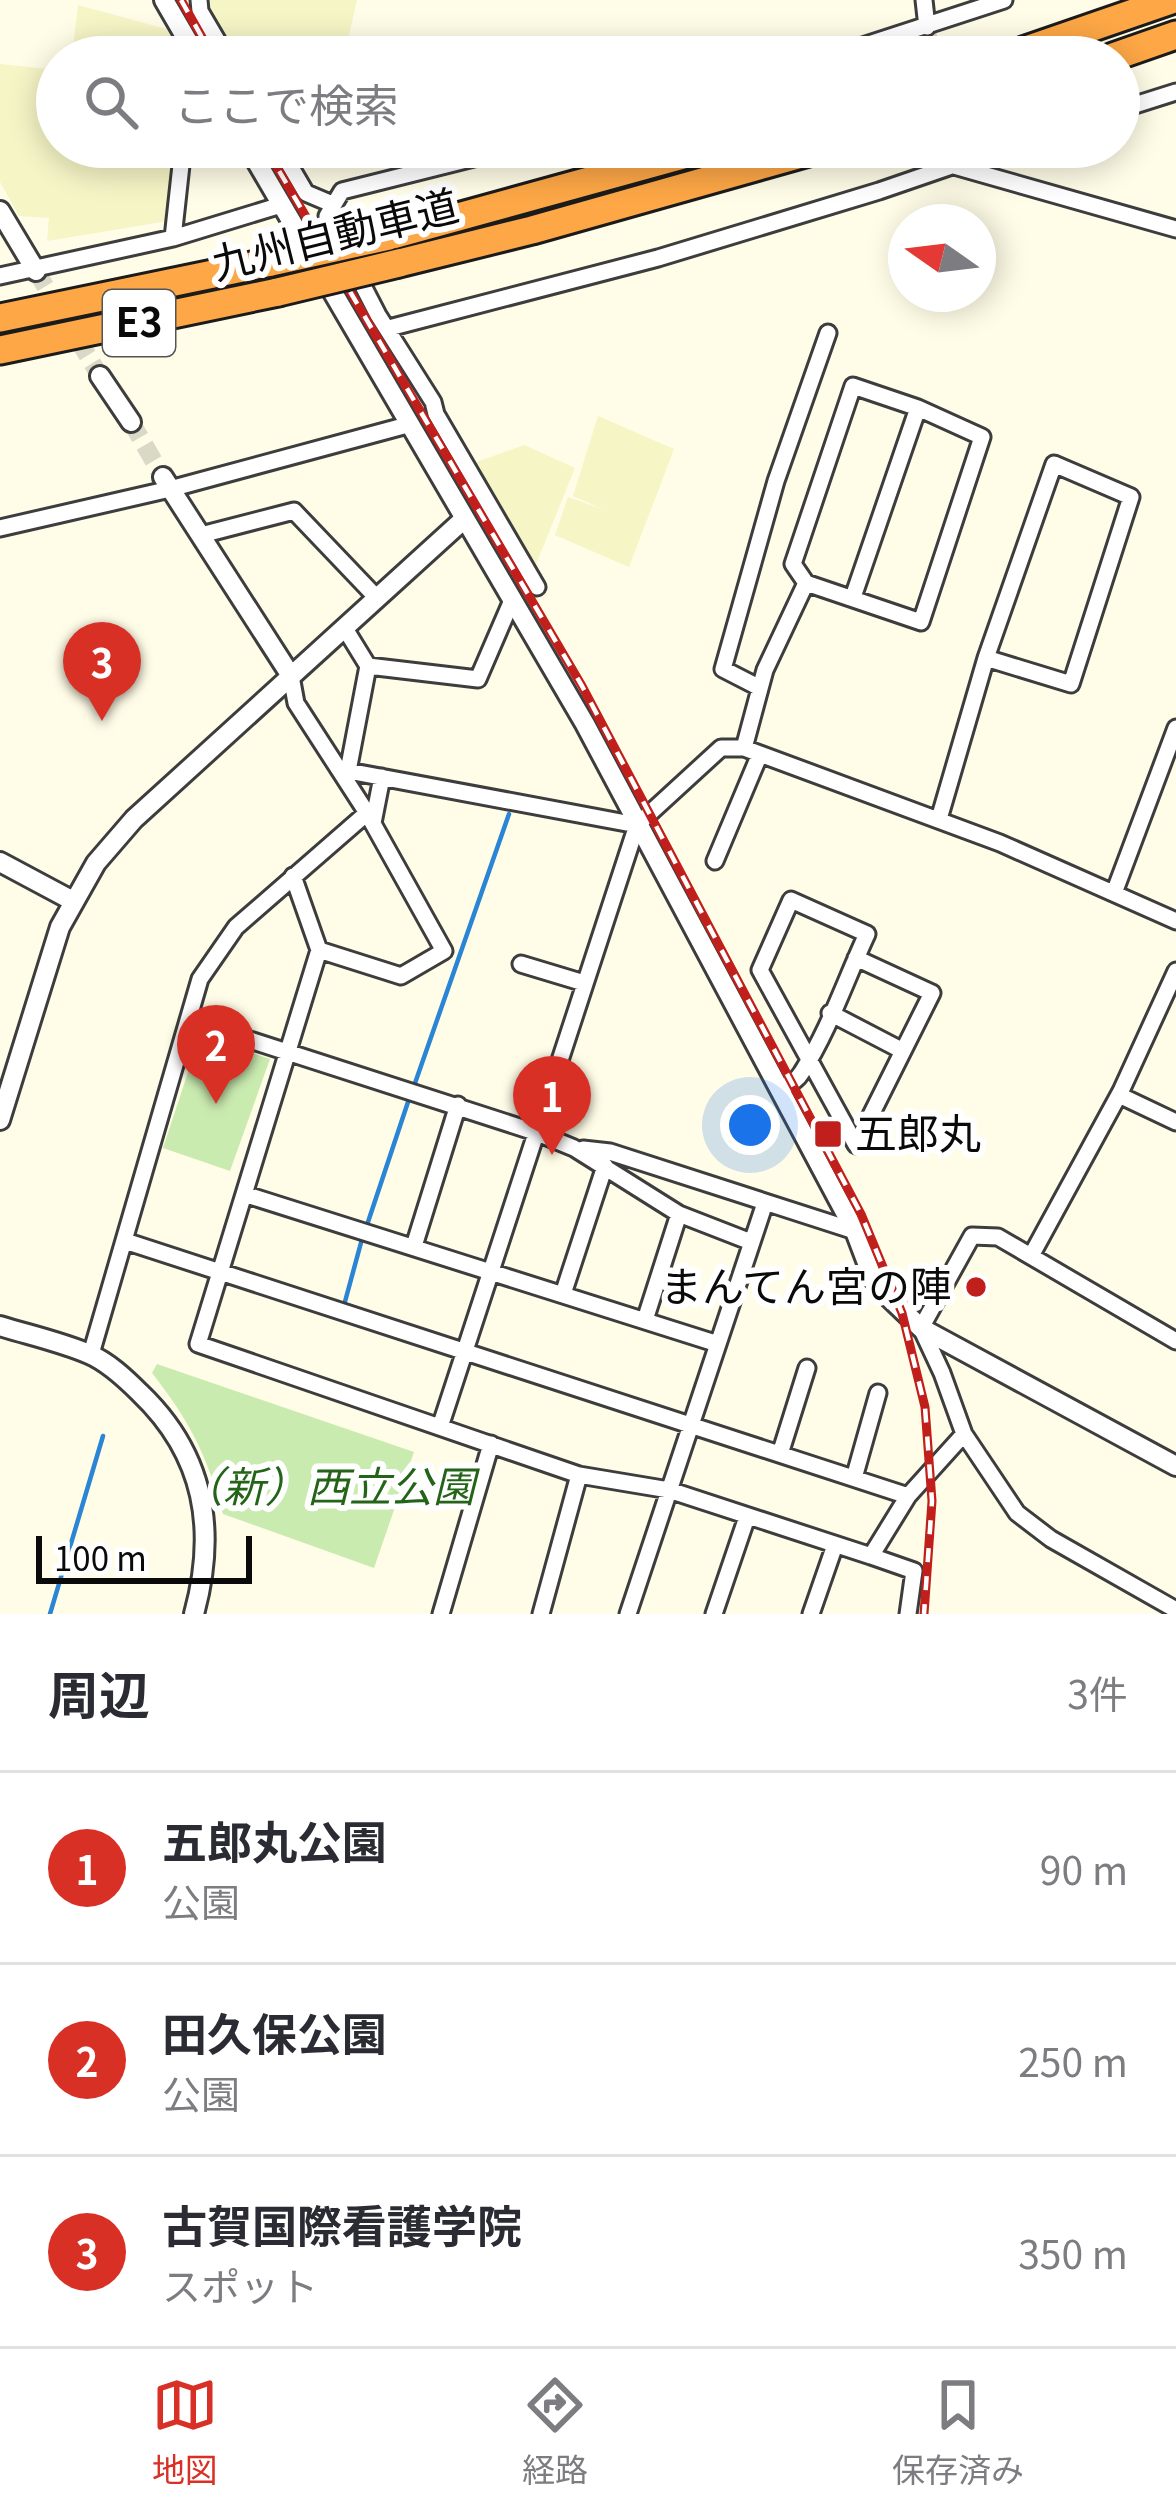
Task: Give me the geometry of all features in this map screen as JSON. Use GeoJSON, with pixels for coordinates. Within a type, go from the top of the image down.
{"type":"FeatureCollection","features":[{"type":"Feature","properties":{"kind":"highway"},"geometry":{"type":"LineString","coordinates":[[1067,36],[1171,0]]}},
{"type":"Feature","properties":{"kind":"highway"},"geometry":{"type":"LineString","coordinates":[[1140,47],[1176,34]]}},
{"type":"Feature","properties":{"kind":"highway","name":"九州自動車道"},"geometry":{"type":"LineString","coordinates":[[0,317],[389,236],[636,168]]}},
{"type":"Feature","properties":{"kind":"highway","name":"九州自動車道"},"geometry":{"type":"LineString","coordinates":[[0,350],[399,263],[752,168]]}},
{"type":"Feature","properties":{"kind":"street"},"geometry":{"type":"LineString","coordinates":[[164,0],[184,36]]}},
{"type":"Feature","properties":{"kind":"street"},"geometry":{"type":"LineString","coordinates":[[199,0],[215,36]]}},
{"type":"Feature","properties":{"kind":"street"},"geometry":{"type":"LineString","coordinates":[[924,0],[927,27]]}},
{"type":"Feature","properties":{"kind":"street"},"geometry":{"type":"LineString","coordinates":[[898,36],[1004,0]]}},
{"type":"Feature","properties":{"kind":"street"},"geometry":{"type":"LineString","coordinates":[[1140,103],[1176,92]]}},
{"type":"Feature","properties":{"kind":"street"},"geometry":{"type":"LineString","coordinates":[[173,238],[181,168]]}},
{"type":"Feature","properties":{"kind":"street"},"geometry":{"type":"LineString","coordinates":[[260,168],[513,598],[780,1088],[855,1231],[874,1284],[921,1328],[1176,1466]]}},
{"type":"Feature","properties":{"kind":"street"},"geometry":{"type":"LineString","coordinates":[[291,168],[306,193],[332,204]]}},
{"type":"Feature","properties":{"kind":"street"},"geometry":{"type":"LineString","coordinates":[[434,168],[342,191],[327,216],[537,587]]}},
{"type":"Feature","properties":{"kind":"street"},"geometry":{"type":"LineString","coordinates":[[388,328],[658,258],[942,168]]}},
{"type":"Feature","properties":{"kind":"street"},"geometry":{"type":"LineString","coordinates":[[962,168],[1176,229]]}},
{"type":"Feature","properties":{"kind":"street"},"geometry":{"type":"LineString","coordinates":[[0,276],[173,238],[280,205]]}},
{"type":"Feature","properties":{"kind":"street"},"geometry":{"type":"LineString","coordinates":[[0,211],[36,271]]}},
{"type":"Feature","properties":{"kind":"street"},"geometry":{"type":"LineString","coordinates":[[760,688],[724,669],[776,481],[828,333]]}},
{"type":"Feature","properties":{"kind":"street"},"geometry":{"type":"LineString","coordinates":[[100,376],[131,422]]}},
{"type":"Feature","properties":{"kind":"street"},"geometry":{"type":"LineString","coordinates":[[853,386],[982,437],[920,622],[806,583],[793,564],[853,386]]}},
{"type":"Feature","properties":{"kind":"street"},"geometry":{"type":"LineString","coordinates":[[853,597],[918,408]]}},
{"type":"Feature","properties":{"kind":"street"},"geometry":{"type":"LineString","coordinates":[[0,528],[411,424]]}},
{"type":"Feature","properties":{"kind":"street"},"geometry":{"type":"LineString","coordinates":[[939,819],[986,658],[1054,464],[1131,497],[1071,684],[986,658]]}},
{"type":"Feature","properties":{"kind":"street"},"geometry":{"type":"LineString","coordinates":[[166,483],[291,676],[296,703],[343,770],[444,951],[401,976],[319,950]]}},
{"type":"Feature","properties":{"kind":"street"},"geometry":{"type":"LineString","coordinates":[[201,535],[294,511],[376,597]]}},
{"type":"Feature","properties":{"kind":"street"},"geometry":{"type":"LineString","coordinates":[[0,1120],[48,960],[96,863],[134,819],[463,520]]}},
{"type":"Feature","properties":{"kind":"street"},"geometry":{"type":"LineString","coordinates":[[715,861],[752,751],[760,688],[806,583]]}},
{"type":"Feature","properties":{"kind":"street"},"geometry":{"type":"LineString","coordinates":[[368,666],[478,679],[513,598]]}},
{"type":"Feature","properties":{"kind":"street"},"geometry":{"type":"LineString","coordinates":[[343,770],[368,666],[344,627]]}},
{"type":"Feature","properties":{"kind":"street"},"geometry":{"type":"LineString","coordinates":[[1114,893],[1176,728]]}},
{"type":"Feature","properties":{"kind":"street"},"geometry":{"type":"LineString","coordinates":[[440,1427],[637,825],[721,748],[752,751],[939,819],[1176,921]]}},
{"type":"Feature","properties":{"kind":"street"},"geometry":{"type":"LineString","coordinates":[[343,770],[637,825]]}},
{"type":"Feature","properties":{"kind":"street"},"geometry":{"type":"LineString","coordinates":[[92,1354],[200,979],[236,928],[292,876],[370,818],[382,777]]}},
{"type":"Feature","properties":{"kind":"street"},"geometry":{"type":"LineString","coordinates":[[0,862],[73,902]]}},
{"type":"Feature","properties":{"kind":"street"},"geometry":{"type":"LineString","coordinates":[[292,876],[319,950],[198,1344],[579,1474],[669,1490],[914,1571],[908,1614]]}},
{"type":"Feature","properties":{"kind":"street"},"geometry":{"type":"LineString","coordinates":[[780,1088],[801,1076],[808,1059],[867,934],[791,899],[760,970],[808,1059],[856,1145],[932,993],[856,958]]}},
{"type":"Feature","properties":{"kind":"street"},"geometry":{"type":"LineString","coordinates":[[521,964],[584,982]]}},
{"type":"Feature","properties":{"kind":"street"},"geometry":{"type":"LineString","coordinates":[[1031,1256],[1119,1095],[1176,971]]}},
{"type":"Feature","properties":{"kind":"street"},"geometry":{"type":"LineString","coordinates":[[830,1013],[903,1051]]}},
{"type":"Feature","properties":{"kind":"street"},"geometry":{"type":"LineString","coordinates":[[188,1020],[536,1132],[574,1148],[679,1214],[751,1242]]}},
{"type":"Feature","properties":{"kind":"street"},"geometry":{"type":"LineString","coordinates":[[1119,1095],[1176,1121]]}},
{"type":"Feature","properties":{"kind":"street"},"geometry":{"type":"LineString","coordinates":[[415,1246],[458,1105]]}},
{"type":"Feature","properties":{"kind":"street"},"geometry":{"type":"LineString","coordinates":[[574,1148],[610,1152],[855,1231]]}},
{"type":"Feature","properties":{"kind":"street"},"geometry":{"type":"LineString","coordinates":[[562,1294],[605,1166]]}},
{"type":"Feature","properties":{"kind":"street"},"geometry":{"type":"LineString","coordinates":[[244,1194],[718,1344]]}},
{"type":"Feature","properties":{"kind":"street"},"geometry":{"type":"LineString","coordinates":[[628,1614],[765,1202]]}},
{"type":"Feature","properties":{"kind":"street"},"geometry":{"type":"LineString","coordinates":[[645,1320],[679,1214]]}},
{"type":"Feature","properties":{"kind":"street"},"geometry":{"type":"LineString","coordinates":[[921,1328],[972,1236],[998,1237],[1176,1340]]}},
{"type":"Feature","properties":{"kind":"street"},"geometry":{"type":"LineString","coordinates":[[125,1241],[908,1496]]}},
{"type":"Feature","properties":{"kind":"street"},"geometry":{"type":"LineString","coordinates":[[0,1326],[92,1354],[158,1409],[188,1457],[202,1494],[208,1548],[194,1614]]}},
{"type":"Feature","properties":{"kind":"street"},"geometry":{"type":"LineString","coordinates":[[921,1328],[964,1434],[1017,1513],[1051,1539],[1175,1611]]}},
{"type":"Feature","properties":{"kind":"street"},"geometry":{"type":"LineString","coordinates":[[780,1454],[807,1368]]}},
{"type":"Feature","properties":{"kind":"street"},"geometry":{"type":"LineString","coordinates":[[854,1478],[878,1394]]}},
{"type":"Feature","properties":{"kind":"street"},"geometry":{"type":"LineString","coordinates":[[871,1556],[908,1496],[964,1434]]}},
{"type":"Feature","properties":{"kind":"street"},"geometry":{"type":"LineString","coordinates":[[441,1614],[491,1444]]}},
{"type":"Feature","properties":{"kind":"street"},"geometry":{"type":"LineString","coordinates":[[541,1614],[579,1474]]}},
{"type":"Feature","properties":{"kind":"street"},"geometry":{"type":"LineString","coordinates":[[714,1614],[747,1517]]}},
{"type":"Feature","properties":{"kind":"street"},"geometry":{"type":"LineString","coordinates":[[811,1614],[835,1544]]}},
{"type":"Feature","properties":{"kind":"green space"},"geometry":{"type":"Polygon","coordinates":[[[205,0],[357,0],[349,36],[223,36],[205,0]]]}},
{"type":"Feature","properties":{"kind":"green space"},"geometry":{"type":"Polygon","coordinates":[[[78,5],[166,29],[171,36],[74,36],[78,5]]]}},
{"type":"Feature","properties":{"kind":"green space"},"geometry":{"type":"Polygon","coordinates":[[[0,64],[36,68],[36,168],[177,168],[168,221],[47,241],[49,218],[19,216],[0,182],[0,64]]]}},
{"type":"Feature","properties":{"kind":"green space"},"geometry":{"type":"Polygon","coordinates":[[[598,416],[674,449],[629,567],[555,535],[568,497],[605,510],[573,496],[598,416]]]}},
{"type":"Feature","properties":{"kind":"green space"},"geometry":{"type":"Polygon","coordinates":[[[524,445],[575,468],[532,574],[471,464],[524,445]]]}},
{"type":"Feature","properties":{"kind":"green space"},"geometry":{"type":"Polygon","coordinates":[[[200,1036],[270,1059],[230,1171],[163,1148],[200,1036]]]}},
{"type":"Feature","properties":{"kind":"green space","name":"（新）西立公園"},"geometry":{"type":"Polygon","coordinates":[[[157,1364],[414,1452],[374,1568],[223,1514],[195,1439],[152,1373],[157,1364]]]}},
{"type":"Feature","properties":{"kind":"waterway"},"geometry":{"type":"LineString","coordinates":[[414,1086],[509,814]]}},
{"type":"Feature","properties":{"kind":"waterway"},"geometry":{"type":"LineString","coordinates":[[366,1228],[410,1096]]}},
{"type":"Feature","properties":{"kind":"waterway"},"geometry":{"type":"LineString","coordinates":[[343,1309],[362,1239]]}},
{"type":"Feature","properties":{"kind":"waterway"},"geometry":{"type":"LineString","coordinates":[[50,1614],[103,1436]]}},
{"type":"Feature","properties":{"kind":"tunnel"},"geometry":{"type":"LineString","coordinates":[[927,27],[929,36]]}},
{"type":"Feature","properties":{"kind":"tunnel"},"geometry":{"type":"LineString","coordinates":[[36,271],[100,376]]}},
{"type":"Feature","properties":{"kind":"tunnel"},"geometry":{"type":"LineString","coordinates":[[131,422],[163,477]]}},
{"type":"Feature","properties":{"kind":"railway"},"geometry":{"type":"LineString","coordinates":[[181,0],[201,36]]}},
{"type":"Feature","properties":{"kind":"railway"},"geometry":{"type":"LineString","coordinates":[[277,168],[582,686],[861,1214],[902,1313],[925,1407],[932,1501],[924,1614]]}},
{"type":"Feature","properties":{"kind":"place","name":"古賀国際看護学院"},"geometry":{"type":"Point","coordinates":[102,721]}},
{"type":"Feature","properties":{"kind":"place","name":"田久保公園"},"geometry":{"type":"Point","coordinates":[216,1104]}},
{"type":"Feature","properties":{"kind":"place","name":"五郎丸"},"geometry":{"type":"Point","coordinates":[828,1134]}},
{"type":"Feature","properties":{"kind":"place","name":"五郎丸公園"},"geometry":{"type":"Point","coordinates":[552,1155]}},
{"type":"Feature","properties":{"kind":"place","name":"まんてん宮の陣"},"geometry":{"type":"Point","coordinates":[976,1287]}}]}
